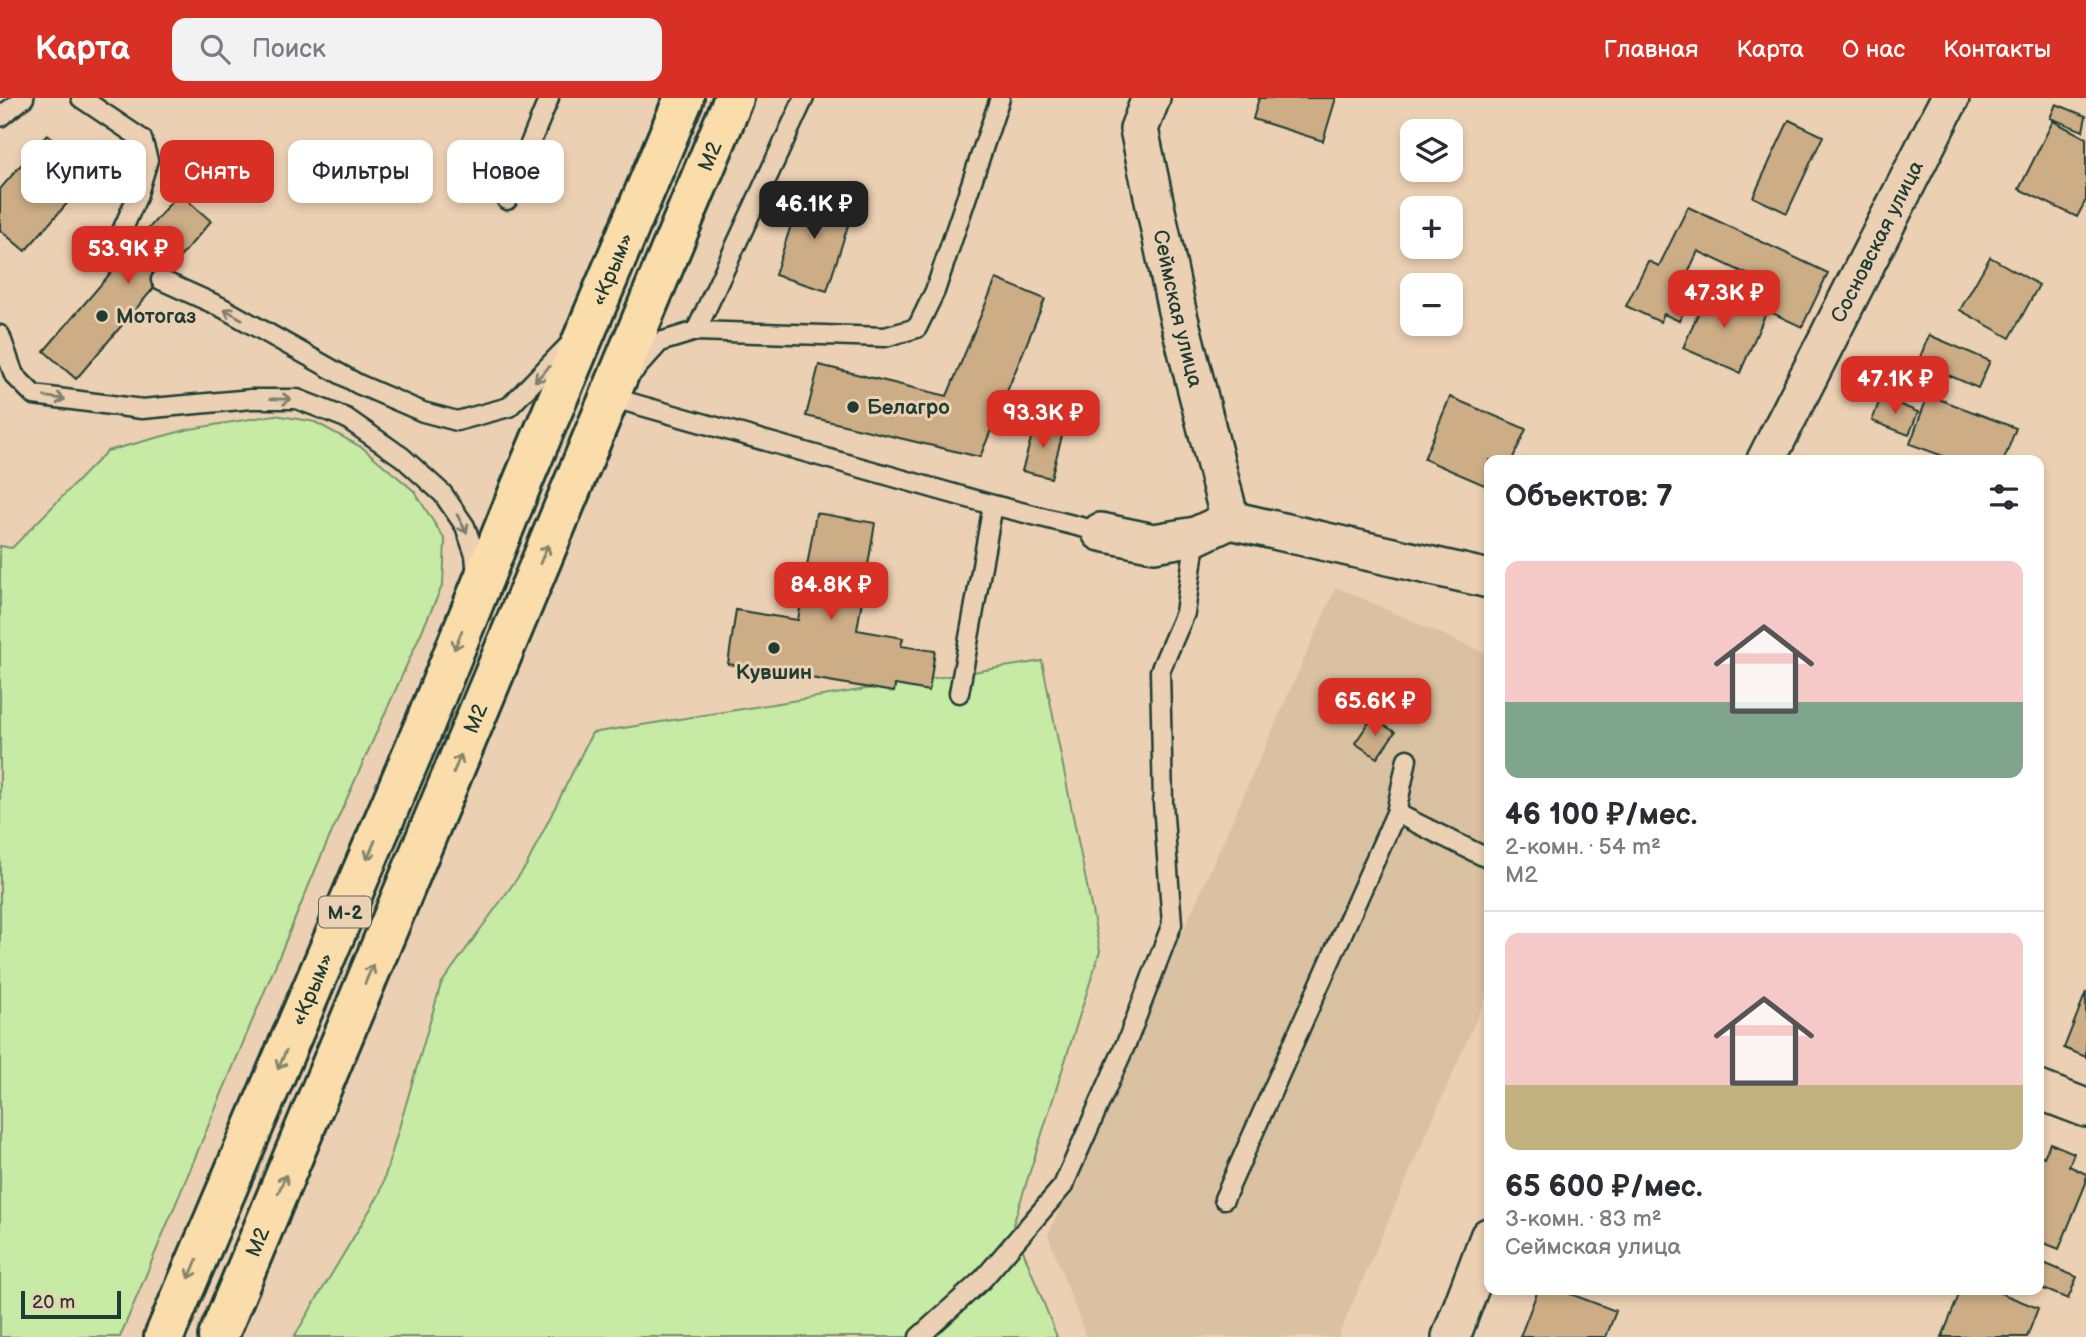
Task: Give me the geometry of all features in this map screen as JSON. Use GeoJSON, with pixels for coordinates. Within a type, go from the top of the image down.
{"type":"FeatureCollection","features":[{"type":"Feature","properties":{"kind":"highway","name":"«Крым»"},"geometry":{"type":"LineString","coordinates":[[164,1337],[408,763],[684,98]]}},
{"type":"Feature","properties":{"kind":"highway","name":"М2"},"geometry":{"type":"LineString","coordinates":[[218,1337],[734,98]]}},
{"type":"Feature","properties":{"kind":"street","name":"Сеймская улица"},"geometry":{"type":"LineString","coordinates":[[1151,98],[1139,129],[1177,312],[1230,520]]}},
{"type":"Feature","properties":{"kind":"street","name":"Сосновская улица"},"geometry":{"type":"LineString","coordinates":[[1769,455],[1950,98]]}},
{"type":"Feature","properties":{"kind":"street"},"geometry":{"type":"LineString","coordinates":[[1101,532],[1154,543],[1196,536],[1230,520],[1484,578]]}},
{"type":"Feature","properties":{"kind":"street"},"geometry":{"type":"LineString","coordinates":[[2044,1092],[2086,1108]]}},
{"type":"Feature","properties":{"kind":"street"},"geometry":{"type":"LineString","coordinates":[[1451,1337],[1484,1250]]}},
{"type":"Feature","properties":{"kind":"lane"},"geometry":{"type":"LineString","coordinates":[[0,117],[24,98]]}},
{"type":"Feature","properties":{"kind":"lane"},"geometry":{"type":"LineString","coordinates":[[80,98],[142,139],[148,160],[137,197],[121,233],[128,254]]}},
{"type":"Feature","properties":{"kind":"lane"},"geometry":{"type":"LineString","coordinates":[[532,140],[549,98]]}},
{"type":"Feature","properties":{"kind":"lane"},"geometry":{"type":"LineString","coordinates":[[696,331],[804,98]]}},
{"type":"Feature","properties":{"kind":"lane"},"geometry":{"type":"LineString","coordinates":[[1000,98],[935,290],[917,328],[885,337],[696,331],[660,342],[610,397],[993,505],[1101,532]]}},
{"type":"Feature","properties":{"kind":"lane"},"geometry":{"type":"LineString","coordinates":[[161,280],[221,307],[358,384],[423,412],[457,421],[509,407],[589,325]]}},
{"type":"Feature","properties":{"kind":"lane"},"geometry":{"type":"LineString","coordinates":[[0,335],[13,375],[34,395],[142,409],[253,398],[297,399],[346,418],[402,457],[443,494],[465,526],[475,555],[479,590]]}},
{"type":"Feature","properties":{"kind":"lane"},"geometry":{"type":"LineString","coordinates":[[959,693],[993,505]]}},
{"type":"Feature","properties":{"kind":"lane"},"geometry":{"type":"LineString","coordinates":[[919,1337],[983,1279],[1063,1186],[1128,1039],[1172,923],[1163,803],[1160,671],[1185,613],[1196,536]]}},
{"type":"Feature","properties":{"kind":"lane"},"geometry":{"type":"LineString","coordinates":[[1224,1199],[1396,813],[1407,759]]}},
{"type":"Feature","properties":{"kind":"lane"},"geometry":{"type":"LineString","coordinates":[[1396,813],[1484,857]]}},
{"type":"Feature","properties":{"kind":"shaded area"},"geometry":{"type":"Polygon","coordinates":[[[1336,587],[1484,653],[1484,1001],[1338,1337],[1086,1337],[1048,1235],[1336,587]]]}},
{"type":"Feature","properties":{"kind":"green space"},"geometry":{"type":"Polygon","coordinates":[[[275,415],[315,422],[363,448],[414,491],[445,540],[443,584],[322,854],[120,1337],[0,1337],[0,546],[12,548],[107,451],[190,429],[275,415]]]}},
{"type":"Feature","properties":{"kind":"green space"},"geometry":{"type":"Polygon","coordinates":[[[1042,661],[1100,951],[1013,1225],[1057,1337],[294,1337],[380,1193],[441,984],[526,866],[592,733],[1042,661]]]}},
{"type":"Feature","properties":{"kind":"building"},"geometry":{"type":"Polygon","coordinates":[[[1259,98],[1336,98],[1323,141],[1253,119],[1259,98]]]}},
{"type":"Feature","properties":{"kind":"building"},"geometry":{"type":"Polygon","coordinates":[[[2056,104],[2086,116],[2083,131],[2050,118],[2056,104]]]}},
{"type":"Feature","properties":{"kind":"building"},"geometry":{"type":"Polygon","coordinates":[[[1789,120],[1823,136],[1787,213],[1753,197],[1789,120]]]}},
{"type":"Feature","properties":{"kind":"building"},"geometry":{"type":"Polygon","coordinates":[[[2053,121],[2086,138],[2086,200],[2077,217],[2019,189],[2053,121]]]}},
{"type":"Feature","properties":{"kind":"building"},"geometry":{"type":"Polygon","coordinates":[[[21,165],[21,203],[67,203],[25,251],[0,230],[0,189],[21,165]]]}},
{"type":"Feature","properties":{"kind":"building"},"geometry":{"type":"Polygon","coordinates":[[[802,191],[854,207],[827,291],[775,275],[802,191]]]}},
{"type":"Feature","properties":{"kind":"building","name":"Мотогаз"},"geometry":{"type":"Polygon","coordinates":[[[170,203],[190,203],[211,221],[76,379],[44,351],[170,203]]]}},
{"type":"Feature","properties":{"kind":"building"},"geometry":{"type":"Polygon","coordinates":[[[1688,207],[1828,273],[1802,327],[1743,299],[1753,277],[1698,251],[1686,277],[1697,283],[1679,321],[1664,314],[1660,322],[1626,306],[1648,261],[1659,266],[1688,207]]]}},
{"type":"Feature","properties":{"kind":"building"},"geometry":{"type":"Polygon","coordinates":[[[1990,257],[2039,285],[2010,338],[1960,310],[1990,257]]]}},
{"type":"Feature","properties":{"kind":"building"},"geometry":{"type":"Polygon","coordinates":[[[996,279],[1045,299],[980,457],[806,416],[819,365],[947,396],[996,279]]]}},
{"type":"Feature","properties":{"kind":"building"},"geometry":{"type":"Polygon","coordinates":[[[1709,288],[1766,313],[1740,373],[1683,348],[1709,288]]]}},
{"type":"Feature","properties":{"kind":"building"},"geometry":{"type":"Polygon","coordinates":[[[1929,335],[1990,361],[1978,388],[1918,362],[1929,335]]]}},
{"type":"Feature","properties":{"kind":"building"},"geometry":{"type":"Polygon","coordinates":[[[1928,395],[2016,428],[2006,455],[1940,455],[1910,444],[1928,395]]]}},
{"type":"Feature","properties":{"kind":"building"},"geometry":{"type":"Polygon","coordinates":[[[1450,397],[1526,429],[1514,455],[1484,455],[1484,485],[1424,459],[1450,397]]]}},
{"type":"Feature","properties":{"kind":"building"},"geometry":{"type":"Polygon","coordinates":[[[1881,397],[1918,412],[1909,435],[1872,421],[1881,397]]]}},
{"type":"Feature","properties":{"kind":"building"},"geometry":{"type":"Polygon","coordinates":[[[1036,421],[1064,428],[1051,478],[1022,471],[1036,421]]]}},
{"type":"Feature","properties":{"kind":"building"},"geometry":{"type":"Polygon","coordinates":[[[816,513],[875,523],[857,630],[903,638],[901,646],[935,651],[929,691],[895,685],[894,692],[728,664],[736,610],[798,620],[816,513]]]}},
{"type":"Feature","properties":{"kind":"building"},"geometry":{"type":"Polygon","coordinates":[[[1372,718],[1395,732],[1377,758],[1355,743],[1372,718]]]}},
{"type":"Feature","properties":{"kind":"building"},"geometry":{"type":"Polygon","coordinates":[[[2086,992],[2086,1057],[2064,1048],[2086,992]]]}},
{"type":"Feature","properties":{"kind":"building"},"geometry":{"type":"Polygon","coordinates":[[[2050,1143],[2074,1153],[2069,1166],[2086,1174],[2086,1183],[2059,1249],[2044,1243],[2044,1157],[2050,1143]]]}},
{"type":"Feature","properties":{"kind":"building"},"geometry":{"type":"Polygon","coordinates":[[[2044,1263],[2077,1277],[2068,1299],[2044,1289],[2044,1263]]]}},
{"type":"Feature","properties":{"kind":"building"},"geometry":{"type":"Polygon","coordinates":[[[1536,1295],[1573,1295],[1616,1311],[1606,1337],[1520,1337],[1536,1295]]]}},
{"type":"Feature","properties":{"kind":"building"},"geometry":{"type":"Polygon","coordinates":[[[1959,1295],[2006,1295],[2038,1308],[2027,1337],[1942,1337],[1959,1295]]]}},
{"type":"Feature","properties":{"kind":"place","name":"Мотогаз"},"geometry":{"type":"Point","coordinates":[102,316]}},
{"type":"Feature","properties":{"kind":"place","name":"Белагро"},"geometry":{"type":"Point","coordinates":[853,407]}},
{"type":"Feature","properties":{"kind":"place","name":"Кувшин"},"geometry":{"type":"Point","coordinates":[774,648]}}]}
